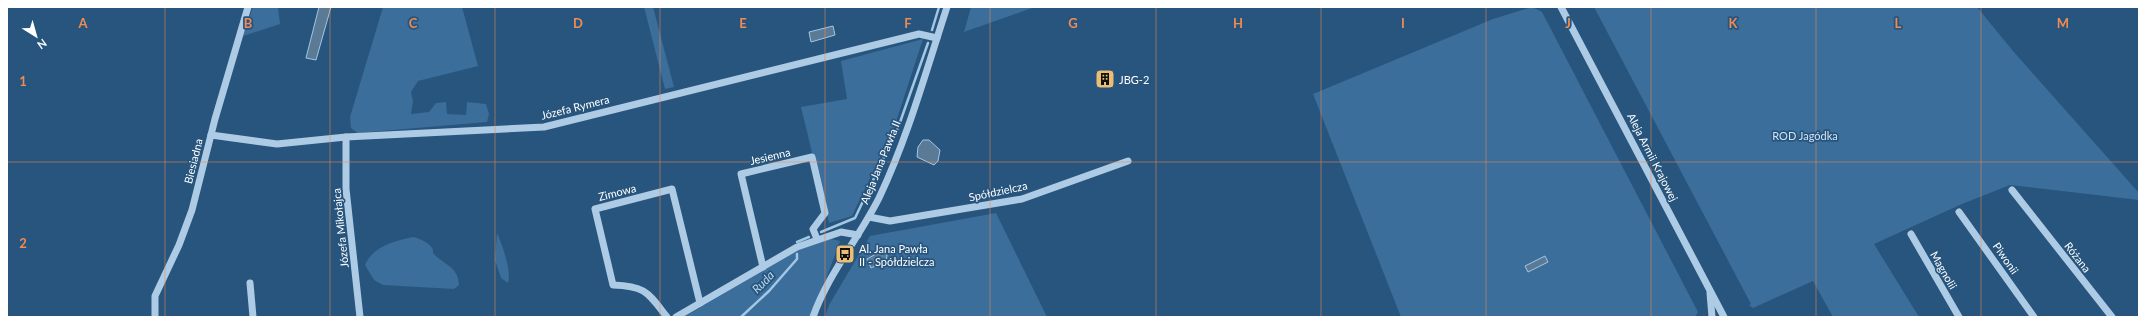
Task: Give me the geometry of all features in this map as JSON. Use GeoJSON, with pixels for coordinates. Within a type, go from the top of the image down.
{"type":"FeatureCollection","features":[{"type":"Feature","properties":{"kind":"street","name":"Biesiadna"},"geometry":{"type":"LineString","coordinates":[[155,317],[155,296],[179,245],[192,210],[211,135],[248,7]]}},
{"type":"Feature","properties":{"kind":"street","name":"Aleja Jana Pawła II"},"geometry":{"type":"LineString","coordinates":[[813,317],[818,305],[869,217],[892,167],[947,7]]}},
{"type":"Feature","properties":{"kind":"street","name":"Aleja Armii Krajowej"},"geometry":{"type":"LineString","coordinates":[[1561,7],[1724,317]]}},
{"type":"Feature","properties":{"kind":"street","name":"Józefa Rymera"},"geometry":{"type":"LineString","coordinates":[[211,135],[276,144],[346,137],[544,127],[919,34],[937,38]]}},
{"type":"Feature","properties":{"kind":"street","name":"Józefa Mikołajca"},"geometry":{"type":"LineString","coordinates":[[346,137],[346,189],[360,317]]}},
{"type":"Feature","properties":{"kind":"street","name":"Jesienna"},"geometry":{"type":"LineString","coordinates":[[763,267],[741,174],[812,157],[825,213],[813,229],[817,239]]}},
{"type":"Feature","properties":{"kind":"street","name":"Spółdzielcza"},"geometry":{"type":"LineString","coordinates":[[869,217],[890,221],[1022,199],[1128,161]]}},
{"type":"Feature","properties":{"kind":"street","name":"Zimowa"},"geometry":{"type":"LineString","coordinates":[[668,317],[648,294],[633,286],[613,285],[595,209],[672,189],[700,303]]}},
{"type":"Feature","properties":{"kind":"street","name":"Różana"},"geometry":{"type":"LineString","coordinates":[[2012,190],[2112,317]]}},
{"type":"Feature","properties":{"kind":"street","name":"Piwonii"},"geometry":{"type":"LineString","coordinates":[[1959,212],[2034,317]]}},
{"type":"Feature","properties":{"kind":"street"},"geometry":{"type":"LineString","coordinates":[[676,317],[797,246],[842,232],[858,235]]}},
{"type":"Feature","properties":{"kind":"street","name":"Magnolii"},"geometry":{"type":"LineString","coordinates":[[1910,234],[1959,317]]}},
{"type":"Feature","properties":{"kind":"street"},"geometry":{"type":"LineString","coordinates":[[1706,282],[1712,301],[1712,317]]}},
{"type":"Feature","properties":{"kind":"street"},"geometry":{"type":"LineString","coordinates":[[250,283],[253,317]]}},
{"type":"Feature","properties":{"kind":"green space"},"geometry":{"type":"Polygon","coordinates":[[[253,7],[278,7],[280,24],[243,36],[253,7]]]}},
{"type":"Feature","properties":{"kind":"green space"},"geometry":{"type":"Polygon","coordinates":[[[383,7],[462,7],[478,66],[418,81],[411,92],[413,101],[411,114],[429,112],[436,103],[446,102],[447,114],[466,115],[467,102],[486,104],[489,114],[487,122],[358,133],[351,128],[350,117],[383,7]]]}},
{"type":"Feature","properties":{"kind":"green space"},"geometry":{"type":"Polygon","coordinates":[[[644,7],[653,7],[674,87],[665,89],[644,7]]]}},
{"type":"Feature","properties":{"kind":"green space"},"geometry":{"type":"Polygon","coordinates":[[[971,7],[1035,7],[964,32],[971,7]]]}},
{"type":"Feature","properties":{"kind":"green space"},"geometry":{"type":"Polygon","coordinates":[[[1532,7],[1542,12],[1698,312],[1695,317],[1401,317],[1313,94],[1493,19],[1532,7]]]}},
{"type":"Feature","properties":{"kind":"green space","name":"ROD Jagódka"},"geometry":{"type":"Polygon","coordinates":[[[1594,7],[1977,7],[2013,51],[2139,193],[2139,200],[2010,185],[1962,204],[1874,244],[1919,317],[1833,317],[1813,281],[1753,308],[1749,305],[1751,304],[1594,7]]]}},
{"type":"Feature","properties":{"kind":"green space"},"geometry":{"type":"Polygon","coordinates":[[[923,39],[894,128],[852,216],[829,223],[801,107],[847,99],[841,61],[923,39]]]}},
{"type":"Feature","properties":{"kind":"green space"},"geometry":{"type":"Polygon","coordinates":[[[996,213],[1047,317],[825,317],[829,305],[870,236],[996,213]]]}},
{"type":"Feature","properties":{"kind":"green space"},"geometry":{"type":"Polygon","coordinates":[[[497,233],[508,265],[508,283],[501,278],[495,260],[497,233]]]}},
{"type":"Feature","properties":{"kind":"green space"},"geometry":{"type":"Polygon","coordinates":[[[413,237],[431,246],[434,254],[450,266],[456,274],[459,285],[454,289],[383,285],[374,280],[365,265],[373,253],[385,245],[413,237]]]}},
{"type":"Feature","properties":{"kind":"green space"},"geometry":{"type":"Polygon","coordinates":[[[831,239],[840,241],[812,317],[684,317],[798,250],[831,239]]]}},
{"type":"Feature","properties":{"kind":"shaded area"},"geometry":{"type":"Polygon","coordinates":[[[319,7],[331,7],[316,60],[306,58],[319,7]]]}},
{"type":"Feature","properties":{"kind":"shaded area"},"geometry":{"type":"Polygon","coordinates":[[[833,26],[835,35],[811,42],[809,32],[833,26]]]}},
{"type":"Feature","properties":{"kind":"shaded area"},"geometry":{"type":"Polygon","coordinates":[[[923,140],[929,140],[940,150],[938,161],[934,165],[917,157],[918,147],[923,140]]]}},
{"type":"Feature","properties":{"kind":"shaded area"},"geometry":{"type":"Polygon","coordinates":[[[883,253],[887,255],[886,261],[871,268],[867,259],[876,254],[883,253]]]}},
{"type":"Feature","properties":{"kind":"shaded area"},"geometry":{"type":"Polygon","coordinates":[[[1545,256],[1548,262],[1528,272],[1525,266],[1545,256]]]}},
{"type":"Feature","properties":{"kind":"waterway"},"geometry":{"type":"LineString","coordinates":[[932,30],[939,7]]}},
{"type":"Feature","properties":{"kind":"waterway"},"geometry":{"type":"LineString","coordinates":[[821,232],[855,218],[898,128],[928,43]]}},
{"type":"Feature","properties":{"kind":"waterway"},"geometry":{"type":"LineString","coordinates":[[797,242],[809,237]]}},
{"type":"Feature","properties":{"kind":"waterway","name":"Ruda"},"geometry":{"type":"LineString","coordinates":[[741,317],[769,291],[797,259],[797,254]]}},
{"type":"Feature","properties":{"kind":"place","name":"JBG-2"},"geometry":{"type":"Point","coordinates":[1105,79]}},
{"type":"Feature","properties":{"kind":"place","name":"Al. Jana Pawła II - Spółdzielcza"},"geometry":{"type":"Point","coordinates":[845,254]}}]}
